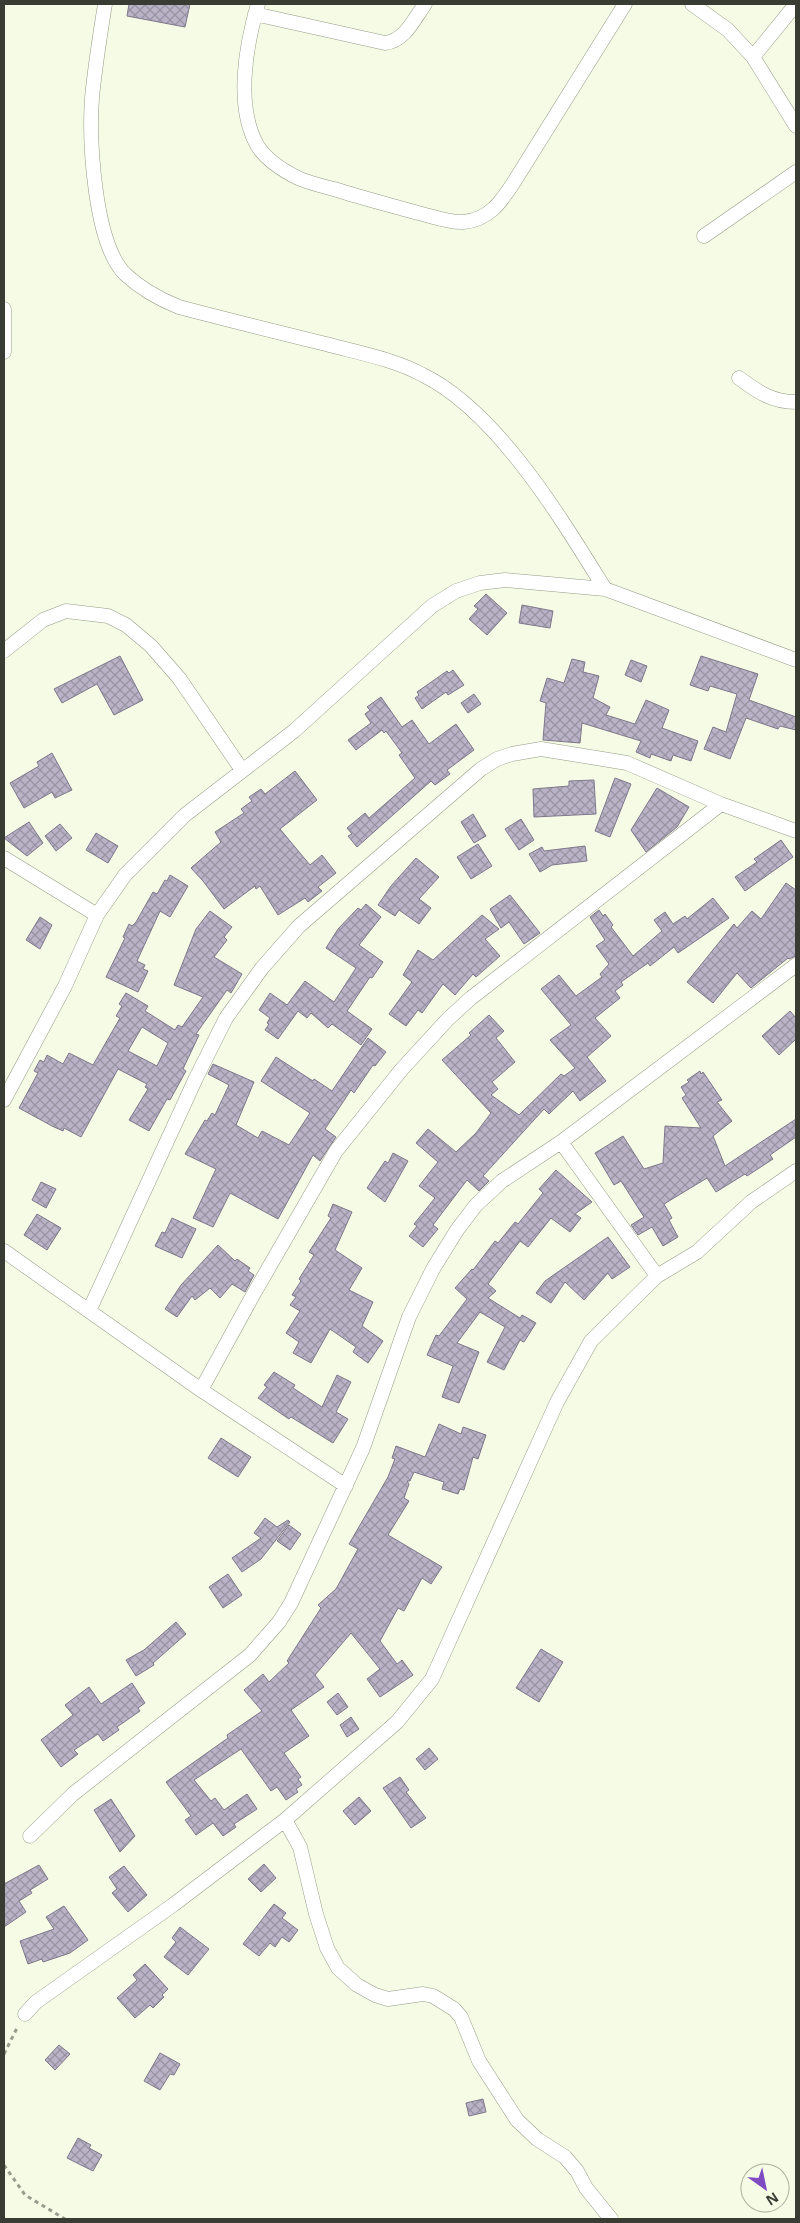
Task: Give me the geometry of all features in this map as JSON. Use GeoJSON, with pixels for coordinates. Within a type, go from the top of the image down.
{"type":"FeatureCollection","features":[{"type":"Feature","properties":{"kind":"street"},"geometry":{"type":"LineString","coordinates":[[105,4],[92,98],[92,138],[102,226],[112,254],[124,273],[152,295],[179,307],[390,361],[424,375],[460,400],[496,434],[538,487],[606,589]]}},
{"type":"Feature","properties":{"kind":"street"},"geometry":{"type":"LineString","coordinates":[[425,4],[404,34],[397,40],[385,43],[257,9],[247,51],[244,86],[249,124],[258,146],[273,164],[300,179],[430,216],[462,222],[480,218],[496,209],[625,4]]}},
{"type":"Feature","properties":{"kind":"street"},"geometry":{"type":"LineString","coordinates":[[692,4],[728,30],[753,57],[796,126]]}},
{"type":"Feature","properties":{"kind":"street"},"geometry":{"type":"LineString","coordinates":[[753,57],[796,4]]}},
{"type":"Feature","properties":{"kind":"street"},"geometry":{"type":"LineString","coordinates":[[704,236],[796,172]]}},
{"type":"Feature","properties":{"kind":"street"},"geometry":{"type":"LineString","coordinates":[[4,309],[4,352]]}},
{"type":"Feature","properties":{"kind":"street"},"geometry":{"type":"LineString","coordinates":[[740,378],[763,396],[784,402],[796,402]]}},
{"type":"Feature","properties":{"kind":"street"},"geometry":{"type":"LineString","coordinates":[[4,1100],[65,986],[97,915],[125,875],[185,815],[294,731],[432,606],[456,591],[480,583],[505,580],[606,589],[796,660]]}},
{"type":"Feature","properties":{"kind":"street"},"geometry":{"type":"LineString","coordinates":[[4,650],[43,620],[66,611],[108,616],[126,625],[151,646],[179,678],[242,770]]}},
{"type":"Feature","properties":{"kind":"street"},"geometry":{"type":"LineString","coordinates":[[89,1311],[196,1078],[226,1018],[262,968],[299,926],[481,769],[497,759],[512,754],[541,749],[627,763],[721,804],[796,831]]}},
{"type":"Feature","properties":{"kind":"street"},"geometry":{"type":"LineString","coordinates":[[201,1390],[336,1151],[402,1069],[448,1019],[471,998],[721,804]]}},
{"type":"Feature","properties":{"kind":"street"},"geometry":{"type":"LineString","coordinates":[[4,858],[97,915]]}},
{"type":"Feature","properties":{"kind":"street"},"geometry":{"type":"LineString","coordinates":[[30,1836],[74,1794],[250,1655],[264,1641],[291,1603],[363,1448],[409,1318],[433,1269],[457,1230],[476,1205],[502,1181],[561,1142],[796,965]]}},
{"type":"Feature","properties":{"kind":"street"},"geometry":{"type":"LineString","coordinates":[[561,1142],[658,1276]]}},
{"type":"Feature","properties":{"kind":"street"},"geometry":{"type":"LineString","coordinates":[[24,2014],[36,2002],[173,1905],[285,1820],[397,1722],[432,1679],[557,1402],[591,1341],[658,1276],[697,1252],[752,1202],[796,1171]]}},
{"type":"Feature","properties":{"kind":"street"},"geometry":{"type":"LineString","coordinates":[[4,1250],[201,1390],[346,1486]]}},
{"type":"Feature","properties":{"kind":"street"},"geometry":{"type":"LineString","coordinates":[[285,1820],[300,1847],[316,1914],[327,1948],[338,1968],[357,1985],[375,1995],[388,1999],[423,1994],[433,1996],[454,2008],[461,2017],[479,2061],[517,2120],[537,2139],[565,2157],[577,2171],[586,2188],[611,2219]]}},
{"type":"Feature","properties":{"kind":"path"},"geometry":{"type":"LineString","coordinates":[[4,2054],[24,2014]]}},
{"type":"Feature","properties":{"kind":"path"},"geometry":{"type":"LineString","coordinates":[[4,2165],[25,2195],[65,2219]]}},
{"type":"Feature","properties":{"kind":"building"},"geometry":{"type":"Polygon","coordinates":[[[129,4],[190,4],[185,27],[127,16],[129,4]]]}},
{"type":"Feature","properties":{"kind":"building"},"geometry":{"type":"Polygon","coordinates":[[[486,594],[507,613],[487,635],[469,619],[478,609],[474,606],[486,594]]]}},
{"type":"Feature","properties":{"kind":"building"},"geometry":{"type":"Polygon","coordinates":[[[522,605],[553,611],[550,628],[519,623],[522,605]]]}},
{"type":"Feature","properties":{"kind":"building"},"geometry":{"type":"Polygon","coordinates":[[[120,656],[143,700],[114,715],[97,684],[62,703],[54,689],[120,656]]]}},
{"type":"Feature","properties":{"kind":"building"},"geometry":{"type":"Polygon","coordinates":[[[701,656],[758,674],[749,700],[796,717],[796,730],[780,726],[778,729],[746,718],[730,759],[704,749],[713,727],[726,732],[737,694],[710,686],[708,691],[690,685],[701,656]]]}},
{"type":"Feature","properties":{"kind":"building"},"geometry":{"type":"Polygon","coordinates":[[[572,659],[585,662],[583,672],[599,676],[593,698],[610,707],[606,715],[635,724],[646,700],[669,710],[662,728],[698,741],[691,761],[673,755],[671,761],[651,754],[650,758],[636,752],[641,741],[582,723],[580,743],[543,740],[546,703],[540,701],[547,678],[564,683],[572,659]]]}},
{"type":"Feature","properties":{"kind":"building"},"geometry":{"type":"Polygon","coordinates":[[[631,660],[647,666],[641,682],[625,675],[631,660]]]}},
{"type":"Feature","properties":{"kind":"building"},"geometry":{"type":"Polygon","coordinates":[[[453,670],[464,685],[448,695],[446,692],[422,709],[415,698],[419,695],[417,692],[447,671],[449,673],[453,670]]]}},
{"type":"Feature","properties":{"kind":"building"},"geometry":{"type":"Polygon","coordinates":[[[474,694],[481,704],[468,713],[461,703],[474,694]]]}},
{"type":"Feature","properties":{"kind":"building"},"geometry":{"type":"Polygon","coordinates":[[[381,697],[402,727],[412,720],[429,744],[456,724],[474,750],[447,770],[450,774],[435,785],[431,781],[357,847],[348,836],[352,834],[347,828],[365,813],[369,818],[415,778],[399,755],[402,753],[386,731],[384,733],[382,730],[356,750],[348,740],[371,723],[365,714],[370,710],[367,707],[381,697]]]}},
{"type":"Feature","properties":{"kind":"building"},"geometry":{"type":"Polygon","coordinates":[[[52,753],[72,790],[55,798],[52,792],[24,808],[10,783],[39,766],[37,762],[52,753]]]}},
{"type":"Feature","properties":{"kind":"building"},"geometry":{"type":"Polygon","coordinates":[[[295,771],[317,800],[280,829],[310,865],[322,855],[336,873],[318,887],[322,891],[308,902],[305,898],[278,915],[260,886],[256,889],[255,886],[224,909],[191,868],[221,842],[215,832],[244,813],[241,809],[252,801],[249,797],[261,789],[265,794],[295,771]]]}},
{"type":"Feature","properties":{"kind":"building"},"geometry":{"type":"Polygon","coordinates":[[[615,778],[631,784],[610,837],[595,831],[615,778]]]}},
{"type":"Feature","properties":{"kind":"building"},"geometry":{"type":"Polygon","coordinates":[[[594,780],[596,814],[534,817],[533,789],[569,786],[569,781],[594,780]]]}},
{"type":"Feature","properties":{"kind":"building"},"geometry":{"type":"Polygon","coordinates":[[[657,788],[689,807],[677,827],[646,852],[631,830],[657,788]]]}},
{"type":"Feature","properties":{"kind":"building"},"geometry":{"type":"Polygon","coordinates":[[[473,814],[486,836],[474,843],[461,822],[473,814]]]}},
{"type":"Feature","properties":{"kind":"building"},"geometry":{"type":"Polygon","coordinates":[[[521,819],[534,840],[519,850],[505,829],[521,819]]]}},
{"type":"Feature","properties":{"kind":"building"},"geometry":{"type":"Polygon","coordinates":[[[29,822],[43,843],[27,856],[4,838],[29,822]]]}},
{"type":"Feature","properties":{"kind":"building"},"geometry":{"type":"Polygon","coordinates":[[[60,824],[72,838],[56,851],[45,836],[60,824]]]}},
{"type":"Feature","properties":{"kind":"building"},"geometry":{"type":"Polygon","coordinates":[[[96,833],[118,846],[108,863],[86,850],[96,833]]]}},
{"type":"Feature","properties":{"kind":"building"},"geometry":{"type":"Polygon","coordinates":[[[781,840],[793,857],[745,891],[735,877],[757,862],[754,859],[781,840]]]}},
{"type":"Feature","properties":{"kind":"building"},"geometry":{"type":"Polygon","coordinates":[[[478,844],[492,866],[471,879],[457,857],[478,844]]]}},
{"type":"Feature","properties":{"kind":"building"},"geometry":{"type":"Polygon","coordinates":[[[585,846],[587,861],[552,865],[540,872],[529,854],[542,847],[544,851],[585,846]]]}},
{"type":"Feature","properties":{"kind":"building"},"geometry":{"type":"Polygon","coordinates":[[[416,858],[439,877],[419,899],[431,908],[419,924],[399,910],[395,916],[378,905],[391,886],[416,858]]]}},
{"type":"Feature","properties":{"kind":"building"},"geometry":{"type":"Polygon","coordinates":[[[170,875],[188,886],[170,917],[160,911],[137,961],[145,965],[143,969],[148,971],[138,992],[106,977],[125,938],[123,937],[129,924],[132,926],[136,922],[153,892],[157,894],[170,875]]]}},
{"type":"Feature","properties":{"kind":"building"},"geometry":{"type":"Polygon","coordinates":[[[786,883],[796,890],[796,956],[788,958],[751,988],[737,973],[713,1003],[687,982],[734,924],[737,928],[752,911],[761,919],[786,883]]]}},
{"type":"Feature","properties":{"kind":"building"},"geometry":{"type":"Polygon","coordinates":[[[510,895],[540,933],[524,944],[509,922],[501,928],[490,909],[510,895]]]}},
{"type":"Feature","properties":{"kind":"building"},"geometry":{"type":"Polygon","coordinates":[[[713,898],[729,918],[678,953],[674,947],[650,966],[648,963],[621,982],[623,985],[615,991],[620,998],[595,1018],[611,1036],[587,1057],[606,1081],[580,1101],[573,1091],[549,1114],[544,1109],[483,1176],[489,1181],[479,1191],[467,1180],[433,1225],[438,1229],[423,1247],[409,1236],[417,1226],[414,1224],[435,1198],[419,1186],[438,1162],[416,1143],[428,1129],[456,1152],[476,1133],[491,1113],[442,1060],[471,1035],[469,1033],[489,1015],[504,1031],[496,1038],[515,1062],[492,1082],[498,1089],[491,1095],[519,1115],[561,1074],[564,1076],[575,1068],[550,1040],[571,1025],[541,989],[559,975],[576,996],[602,977],[600,974],[609,964],[596,946],[605,940],[590,917],[599,910],[603,916],[605,914],[613,925],[611,927],[633,956],[662,931],[654,920],[665,912],[673,924],[685,916],[687,919],[713,898]]]}},
{"type":"Feature","properties":{"kind":"building"},"geometry":{"type":"Polygon","coordinates":[[[366,904],[381,917],[359,945],[383,962],[372,978],[370,977],[347,1011],[372,1029],[361,1045],[332,1024],[328,1028],[311,1013],[307,1018],[298,1011],[278,1039],[265,1030],[270,1018],[259,1010],[270,993],[287,1005],[305,981],[334,1002],[356,968],[326,948],[338,929],[358,908],[361,910],[366,904]]]}},
{"type":"Feature","properties":{"kind":"building"},"geometry":{"type":"Polygon","coordinates":[[[210,911],[232,927],[224,937],[227,940],[214,957],[242,974],[231,993],[227,990],[196,1034],[199,1035],[183,1069],[186,1071],[170,1100],[167,1099],[149,1131],[129,1120],[148,1089],[145,1087],[147,1084],[118,1069],[81,1137],[64,1128],[63,1131],[52,1126],[19,1108],[38,1073],[34,1071],[40,1060],[44,1062],[47,1055],[63,1064],[69,1053],[93,1065],[120,1018],[116,1016],[122,1006],[119,1004],[126,993],[148,1006],[145,1011],[175,1030],[178,1025],[182,1027],[203,997],[174,985],[196,929],[210,911]],[[142,1027],[128,1051],[157,1066],[168,1043],[142,1027]]]}},
{"type":"Feature","properties":{"kind":"building"},"geometry":{"type":"Polygon","coordinates":[[[482,915],[499,929],[485,939],[500,956],[476,977],[473,974],[455,995],[443,984],[422,1013],[418,1010],[406,1026],[389,1014],[412,982],[403,975],[418,950],[433,960],[482,915]]]}},
{"type":"Feature","properties":{"kind":"building"},"geometry":{"type":"Polygon","coordinates":[[[40,917],[52,925],[40,949],[26,940],[40,917]]]}},
{"type":"Feature","properties":{"kind":"building"},"geometry":{"type":"Polygon","coordinates":[[[790,1011],[796,1018],[796,1039],[779,1055],[762,1036],[790,1011]]]}},
{"type":"Feature","properties":{"kind":"building"},"geometry":{"type":"Polygon","coordinates":[[[368,1038],[386,1052],[375,1066],[373,1065],[354,1093],[351,1090],[325,1129],[336,1137],[320,1161],[313,1155],[278,1219],[230,1193],[213,1227],[193,1218],[216,1169],[185,1154],[205,1120],[207,1121],[212,1113],[215,1115],[229,1085],[208,1074],[213,1064],[254,1082],[236,1125],[258,1138],[262,1131],[289,1145],[310,1113],[261,1081],[276,1057],[332,1091],[368,1038]]]}},
{"type":"Feature","properties":{"kind":"building"},"geometry":{"type":"Polygon","coordinates":[[[700,1071],[701,1074],[703,1072],[722,1100],[717,1102],[732,1121],[713,1136],[725,1166],[796,1119],[796,1137],[770,1155],[773,1159],[747,1176],[745,1174],[716,1192],[707,1178],[664,1204],[672,1218],[669,1220],[678,1237],[663,1246],[652,1227],[638,1235],[631,1225],[644,1217],[621,1181],[614,1185],[595,1153],[623,1136],[644,1169],[663,1163],[665,1126],[701,1128],[682,1098],[686,1095],[681,1087],[700,1071]]]}},
{"type":"Feature","properties":{"kind":"building"},"geometry":{"type":"Polygon","coordinates":[[[393,1153],[408,1161],[385,1202],[367,1188],[385,1161],[388,1163],[393,1153]]]}},
{"type":"Feature","properties":{"kind":"building"},"geometry":{"type":"Polygon","coordinates":[[[556,1170],[592,1202],[575,1214],[581,1218],[570,1232],[551,1218],[528,1247],[520,1241],[488,1284],[496,1291],[488,1298],[520,1318],[522,1315],[536,1323],[524,1342],[520,1340],[504,1370],[487,1362],[505,1327],[480,1312],[457,1343],[479,1352],[459,1403],[442,1397],[453,1366],[427,1355],[436,1335],[439,1336],[467,1299],[455,1288],[473,1270],[495,1241],[498,1243],[515,1222],[518,1224],[543,1193],[539,1189],[556,1170]]]}},
{"type":"Feature","properties":{"kind":"building"},"geometry":{"type":"Polygon","coordinates":[[[41,1182],[56,1189],[46,1208],[32,1200],[41,1182]]]}},
{"type":"Feature","properties":{"kind":"building"},"geometry":{"type":"Polygon","coordinates":[[[333,1204],[352,1212],[335,1250],[362,1268],[349,1290],[373,1302],[362,1326],[383,1341],[368,1363],[353,1352],[356,1347],[330,1329],[311,1363],[293,1353],[299,1342],[286,1333],[300,1311],[290,1305],[296,1297],[292,1295],[301,1281],[299,1279],[314,1255],[309,1252],[331,1218],[328,1216],[333,1204]]]}},
{"type":"Feature","properties":{"kind":"building"},"geometry":{"type":"Polygon","coordinates":[[[37,1214],[61,1228],[47,1250],[24,1235],[37,1214]]]}},
{"type":"Feature","properties":{"kind":"building"},"geometry":{"type":"Polygon","coordinates":[[[172,1218],[196,1229],[182,1258],[155,1246],[162,1232],[165,1233],[172,1218]]]}},
{"type":"Feature","properties":{"kind":"building"},"geometry":{"type":"Polygon","coordinates":[[[608,1237],[630,1267],[612,1279],[608,1273],[584,1300],[565,1282],[551,1303],[536,1293],[545,1281],[608,1237]]]}},
{"type":"Feature","properties":{"kind":"building"},"geometry":{"type":"Polygon","coordinates":[[[218,1245],[235,1261],[237,1259],[250,1268],[248,1271],[254,1275],[245,1292],[232,1284],[220,1298],[210,1288],[195,1300],[192,1296],[177,1317],[165,1309],[181,1285],[218,1245]]]}},
{"type":"Feature","properties":{"kind":"building"},"geometry":{"type":"Polygon","coordinates":[[[274,1372],[295,1385],[293,1388],[322,1407],[337,1375],[351,1382],[336,1412],[348,1419],[333,1443],[291,1417],[289,1419],[258,1398],[267,1387],[264,1385],[274,1372]]]}},
{"type":"Feature","properties":{"kind":"building"},"geometry":{"type":"Polygon","coordinates":[[[439,1424],[461,1434],[463,1427],[486,1435],[478,1459],[473,1457],[464,1490],[460,1489],[458,1494],[442,1489],[444,1482],[414,1472],[410,1481],[407,1481],[409,1484],[404,1498],[409,1501],[388,1535],[442,1567],[431,1584],[422,1578],[404,1611],[398,1608],[380,1641],[397,1664],[402,1660],[413,1675],[380,1697],[367,1679],[380,1669],[351,1633],[315,1675],[324,1687],[291,1710],[309,1736],[284,1753],[301,1777],[298,1779],[302,1785],[296,1789],[298,1792],[286,1800],[277,1787],[271,1791],[241,1749],[194,1780],[211,1801],[215,1798],[224,1810],[247,1794],[257,1809],[234,1824],[236,1827],[223,1836],[213,1823],[196,1835],[185,1820],[191,1816],[166,1782],[228,1738],[227,1735],[262,1711],[244,1690],[263,1674],[269,1682],[289,1663],[287,1661],[321,1608],[318,1605],[336,1589],[358,1549],[349,1544],[388,1477],[395,1459],[392,1458],[396,1446],[425,1457],[439,1424]]]}},
{"type":"Feature","properties":{"kind":"building"},"geometry":{"type":"Polygon","coordinates":[[[221,1438],[251,1457],[238,1477],[208,1458],[221,1438]]]}},
{"type":"Feature","properties":{"kind":"building"},"geometry":{"type":"Polygon","coordinates":[[[265,1518],[277,1527],[288,1520],[290,1522],[261,1559],[242,1572],[232,1558],[261,1538],[254,1533],[265,1518]]]}},
{"type":"Feature","properties":{"kind":"building"},"geometry":{"type":"Polygon","coordinates":[[[289,1525],[301,1534],[290,1550],[277,1541],[289,1525]]]}},
{"type":"Feature","properties":{"kind":"building"},"geometry":{"type":"Polygon","coordinates":[[[228,1574],[242,1595],[223,1608],[209,1587],[228,1574]]]}},
{"type":"Feature","properties":{"kind":"building"},"geometry":{"type":"Polygon","coordinates":[[[176,1622],[186,1634],[153,1663],[154,1665],[136,1676],[126,1660],[144,1650],[176,1622]]]}},
{"type":"Feature","properties":{"kind":"building"},"geometry":{"type":"Polygon","coordinates":[[[541,1649],[563,1662],[539,1702],[516,1688],[541,1649]]]}},
{"type":"Feature","properties":{"kind":"building"},"geometry":{"type":"Polygon","coordinates":[[[132,1683],[145,1703],[138,1708],[140,1711],[117,1727],[119,1730],[103,1741],[98,1734],[74,1750],[78,1754],[61,1767],[41,1740],[73,1715],[65,1705],[89,1687],[101,1704],[132,1683]]]}},
{"type":"Feature","properties":{"kind":"building"},"geometry":{"type":"Polygon","coordinates":[[[338,1693],[348,1707],[337,1715],[327,1702],[338,1693]]]}},
{"type":"Feature","properties":{"kind":"building"},"geometry":{"type":"Polygon","coordinates":[[[351,1717],[359,1729],[347,1737],[340,1725],[351,1717]]]}},
{"type":"Feature","properties":{"kind":"building"},"geometry":{"type":"Polygon","coordinates":[[[429,1748],[438,1759],[425,1770],[416,1759],[429,1748]]]}},
{"type":"Feature","properties":{"kind":"building"},"geometry":{"type":"Polygon","coordinates":[[[400,1777],[409,1790],[406,1792],[426,1818],[411,1828],[383,1788],[400,1777]]]}},
{"type":"Feature","properties":{"kind":"building"},"geometry":{"type":"Polygon","coordinates":[[[359,1797],[371,1811],[355,1825],[343,1811],[359,1797]]]}},
{"type":"Feature","properties":{"kind":"building"},"geometry":{"type":"Polygon","coordinates":[[[111,1799],[135,1836],[120,1852],[94,1810],[111,1799]]]}},
{"type":"Feature","properties":{"kind":"building"},"geometry":{"type":"Polygon","coordinates":[[[264,1864],[276,1878],[261,1892],[248,1879],[264,1864]]]}},
{"type":"Feature","properties":{"kind":"building"},"geometry":{"type":"Polygon","coordinates":[[[39,1865],[48,1879],[30,1890],[32,1893],[19,1901],[26,1912],[4,1927],[4,1884],[39,1865]]]}},
{"type":"Feature","properties":{"kind":"building"},"geometry":{"type":"Polygon","coordinates":[[[124,1866],[147,1895],[128,1912],[112,1893],[117,1889],[109,1877],[124,1866]]]}},
{"type":"Feature","properties":{"kind":"building"},"geometry":{"type":"Polygon","coordinates":[[[274,1904],[286,1913],[282,1918],[298,1930],[289,1942],[282,1937],[275,1947],[270,1943],[259,1956],[243,1944],[274,1904]]]}},
{"type":"Feature","properties":{"kind":"building"},"geometry":{"type":"Polygon","coordinates":[[[64,1906],[88,1940],[70,1953],[43,1962],[42,1959],[28,1964],[20,1941],[54,1929],[46,1917],[64,1906]]]}},
{"type":"Feature","properties":{"kind":"building"},"geometry":{"type":"Polygon","coordinates":[[[180,1927],[209,1949],[188,1975],[164,1957],[176,1942],[172,1938],[180,1927]]]}},
{"type":"Feature","properties":{"kind":"building"},"geometry":{"type":"Polygon","coordinates":[[[145,1964],[168,1989],[162,1995],[164,1997],[153,2008],[150,2005],[135,2018],[117,1998],[137,1980],[133,1975],[145,1964]]]}},
{"type":"Feature","properties":{"kind":"building"},"geometry":{"type":"Polygon","coordinates":[[[59,2045],[70,2054],[55,2070],[45,2060],[59,2045]]]}},
{"type":"Feature","properties":{"kind":"building"},"geometry":{"type":"Polygon","coordinates":[[[160,2053],[180,2064],[174,2075],[170,2074],[160,2090],[144,2081],[160,2053]]]}},
{"type":"Feature","properties":{"kind":"building"},"geometry":{"type":"Polygon","coordinates":[[[483,2099],[486,2112],[469,2116],[466,2103],[483,2099]]]}},
{"type":"Feature","properties":{"kind":"building"},"geometry":{"type":"Polygon","coordinates":[[[78,2138],[91,2145],[89,2148],[102,2155],[93,2171],[67,2158],[78,2138]]]}}]}
